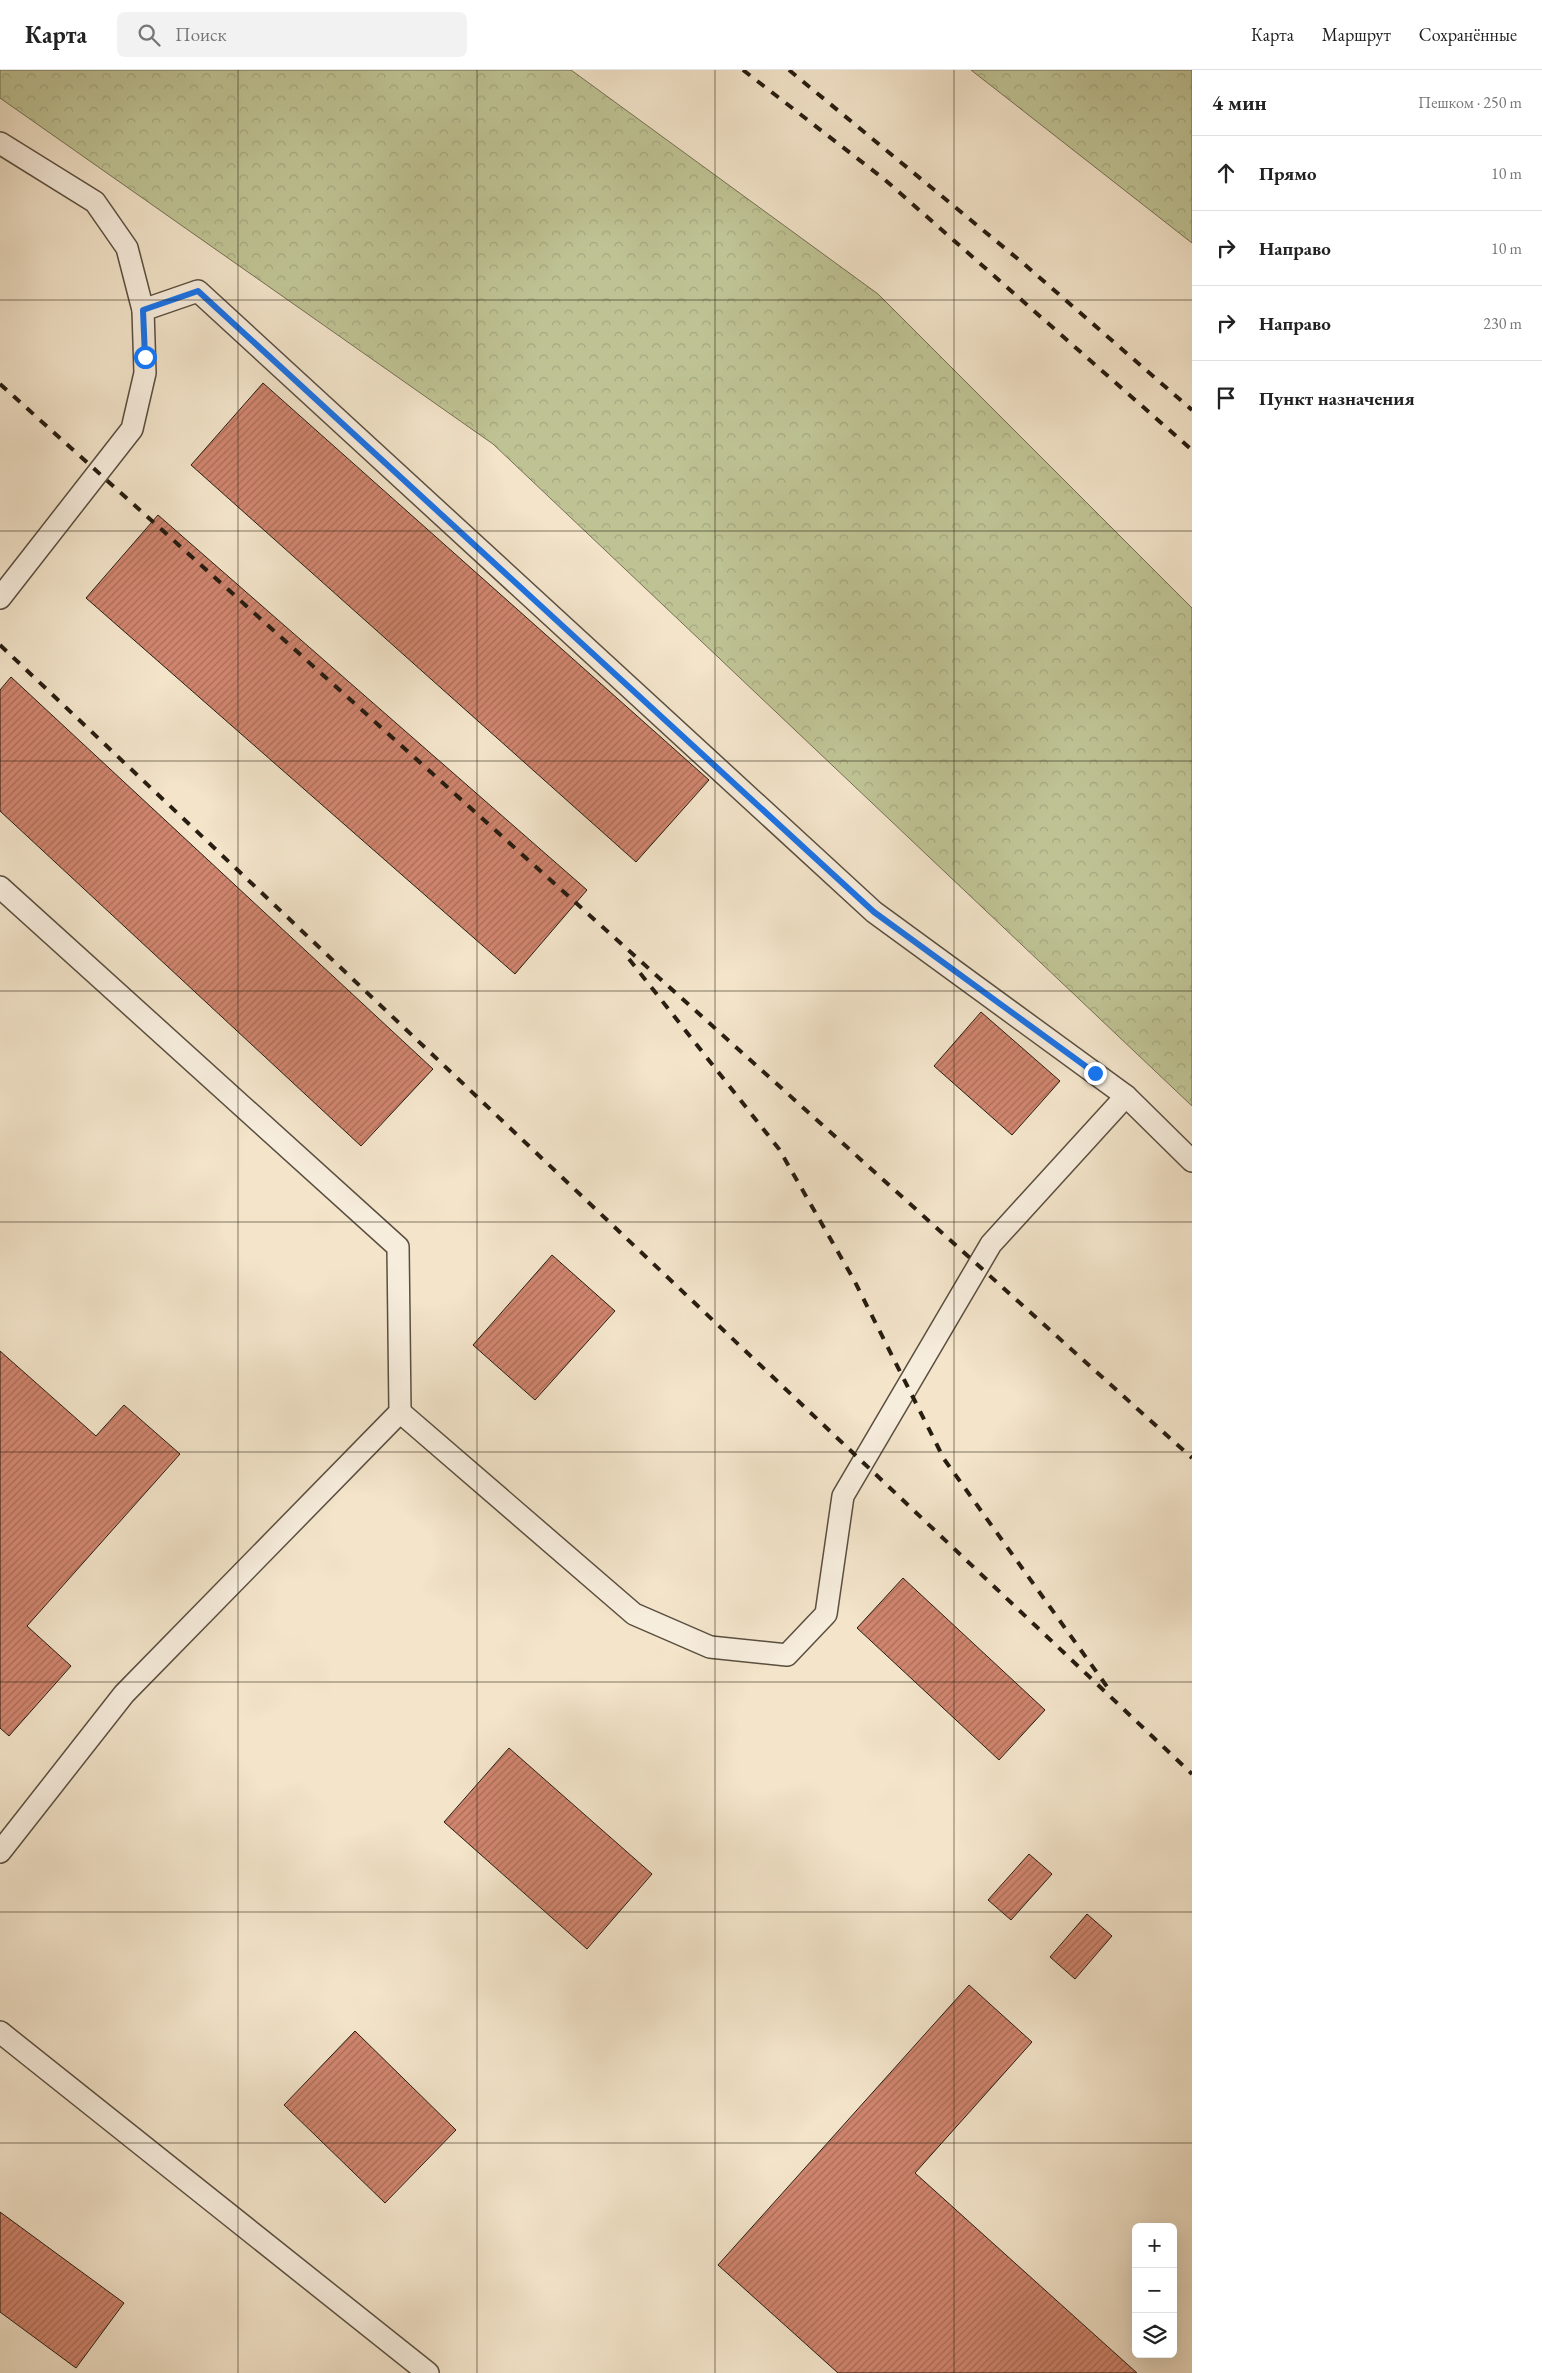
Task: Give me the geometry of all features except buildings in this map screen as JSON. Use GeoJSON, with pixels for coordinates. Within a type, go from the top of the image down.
{"type":"FeatureCollection","features":[{"type":"Feature","properties":{"kind":"lane"},"geometry":{"type":"LineString","coordinates":[[0,144],[95,202],[126,248],[143,310],[145,373],[132,429],[0,598]]}},
{"type":"Feature","properties":{"kind":"lane"},"geometry":{"type":"LineString","coordinates":[[143,310],[198,291],[874,912],[1126,1096],[1192,1161]]}},
{"type":"Feature","properties":{"kind":"lane"},"geometry":{"type":"LineString","coordinates":[[0,887],[398,1247],[400,1412],[124,1694],[0,1852]]}},
{"type":"Feature","properties":{"kind":"lane"},"geometry":{"type":"LineString","coordinates":[[400,1412],[634,1614],[710,1647],[787,1655],[826,1614],[843,1496],[991,1244],[1126,1096]]}},
{"type":"Feature","properties":{"kind":"lane"},"geometry":{"type":"LineString","coordinates":[[0,2032],[428,2373]]}},
{"type":"Feature","properties":{"kind":"green space"},"geometry":{"type":"Polygon","coordinates":[[[0,70],[571,70],[878,294],[1192,608],[1192,1106],[493,444],[0,98],[0,70]]]}},
{"type":"Feature","properties":{"kind":"green space"},"geometry":{"type":"Polygon","coordinates":[[[971,70],[1192,70],[1192,243],[971,70]]]}},
{"type":"Feature","properties":{"kind":"railway"},"geometry":{"type":"LineString","coordinates":[[743,70],[884,179],[1192,450]]}},
{"type":"Feature","properties":{"kind":"railway"},"geometry":{"type":"LineString","coordinates":[[789,70],[1024,264],[1192,410]]}},
{"type":"Feature","properties":{"kind":"railway"},"geometry":{"type":"LineString","coordinates":[[0,384],[1192,1458]]}},
{"type":"Feature","properties":{"kind":"railway"},"geometry":{"type":"LineString","coordinates":[[0,645],[1192,1774]]}},
{"type":"Feature","properties":{"kind":"railway"},"geometry":{"type":"LineString","coordinates":[[629,959],[779,1149],[854,1280],[944,1459],[1108,1688]]}},
{"type":"Feature","properties":{"kind":"route"},"geometry":{"type":"LineString","coordinates":[[145,357],[143,310],[198,291],[874,912],[1095,1073]]}}]}
